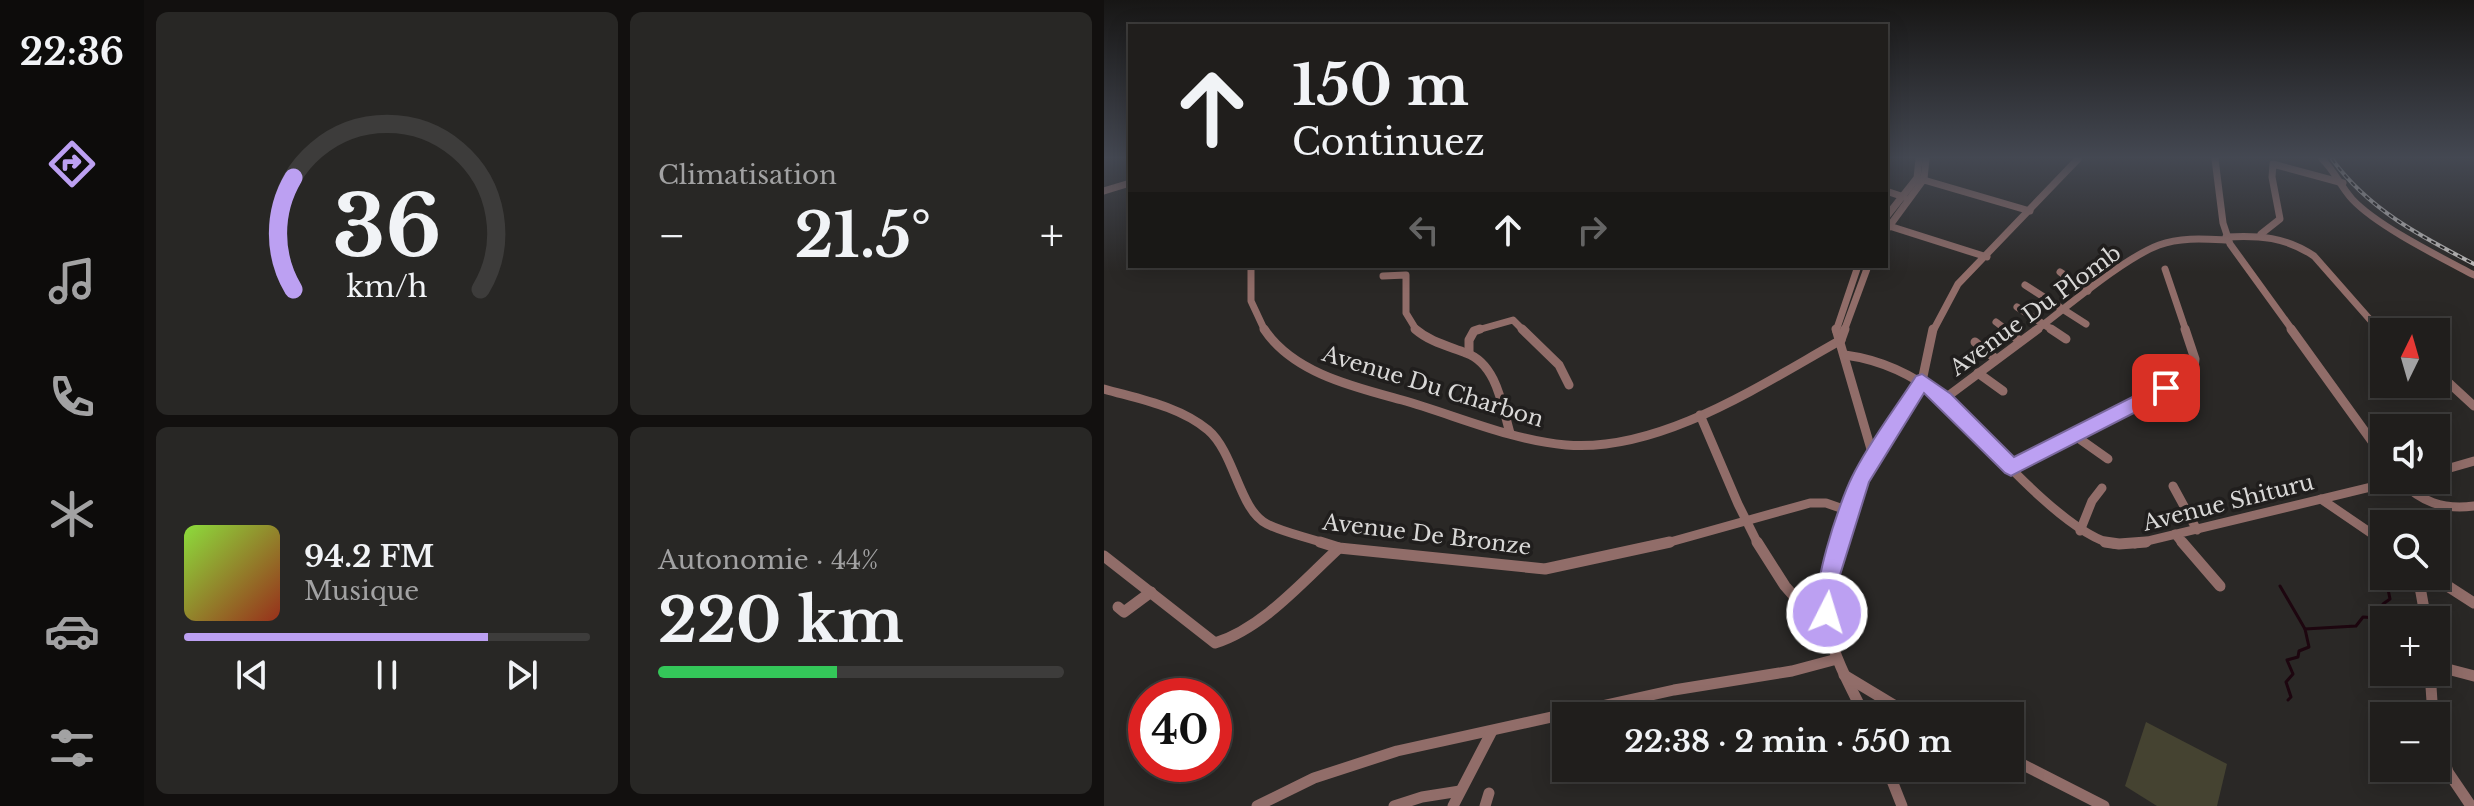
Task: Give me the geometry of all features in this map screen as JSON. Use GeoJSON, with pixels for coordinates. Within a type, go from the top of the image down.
{"type":"FeatureCollection","features":[{"type":"Feature","properties":{"kind":"street"},"geometry":{"type":"LineString","coordinates":[[1888,223],[1902,197]]}},
{"type":"Feature","properties":{"kind":"street"},"geometry":{"type":"LineString","coordinates":[[1903,197],[1911,201]]}},
{"type":"Feature","properties":{"kind":"street"},"geometry":{"type":"LineString","coordinates":[[1888,224],[1913,197]]}},
{"type":"Feature","properties":{"kind":"street"},"geometry":{"type":"LineString","coordinates":[[1982,197],[2030,211]]}},
{"type":"Feature","properties":{"kind":"street"},"geometry":{"type":"LineString","coordinates":[[1827,634],[1827,592],[1849,511],[1873,456],[1922,381],[1934,325],[1944,303],[1958,284],[2043,197]]}},
{"type":"Feature","properties":{"kind":"street"},"geometry":{"type":"LineString","coordinates":[[2221,197],[2227,238],[2370,438]]}},
{"type":"Feature","properties":{"kind":"street"},"geometry":{"type":"LineString","coordinates":[[2261,234],[2280,219],[2276,197]]}},
{"type":"Feature","properties":{"kind":"street"},"geometry":{"type":"LineString","coordinates":[[2353,197],[2360,206],[2421,247],[2474,275]]}},
{"type":"Feature","properties":{"kind":"street"},"geometry":{"type":"LineString","coordinates":[[1888,225],[1987,257]]}},
{"type":"Feature","properties":{"kind":"street"},"geometry":{"type":"LineString","coordinates":[[2261,234],[2302,247],[2314,256],[2370,320]]}},
{"type":"Feature","properties":{"kind":"street","name":"Avenue Du Plomb"},"geometry":{"type":"LineString","coordinates":[[1944,399],[2041,325],[2148,250],[2163,243],[2187,239],[2261,234]]}},
{"type":"Feature","properties":{"kind":"street","name":"Avenue Du Charbon"},"geometry":{"type":"LineString","coordinates":[[1251,268],[1249,289],[1258,321],[1281,350],[1294,360],[1367,388],[1510,433],[1563,444],[1604,443],[1700,415],[1785,373],[1841,340]]}},
{"type":"Feature","properties":{"kind":"street"},"geometry":{"type":"LineString","coordinates":[[1858,268],[1848,308],[1835,333],[1841,340],[1873,456]]}},
{"type":"Feature","properties":{"kind":"street"},"geometry":{"type":"LineString","coordinates":[[1857,281],[1867,268]]}},
{"type":"Feature","properties":{"kind":"street"},"geometry":{"type":"LineString","coordinates":[[2011,467],[2184,378],[2194,369],[2195,359],[2165,269]]}},
{"type":"Feature","properties":{"kind":"street"},"geometry":{"type":"LineString","coordinates":[[2060,272],[2088,291]]}},
{"type":"Feature","properties":{"kind":"street"},"geometry":{"type":"LineString","coordinates":[[1383,276],[1406,275],[1401,303],[1410,324],[1435,342],[1469,353],[1488,370],[1496,384],[1510,433]]}},
{"type":"Feature","properties":{"kind":"street"},"geometry":{"type":"LineString","coordinates":[[2025,285],[2086,324]]}},
{"type":"Feature","properties":{"kind":"street"},"geometry":{"type":"LineString","coordinates":[[2017,307],[2066,339]]}},
{"type":"Feature","properties":{"kind":"street"},"geometry":{"type":"LineString","coordinates":[[1469,353],[1469,340],[1474,331],[1513,320],[1559,365],[1569,385]]}},
{"type":"Feature","properties":{"kind":"street"},"geometry":{"type":"LineString","coordinates":[[1996,322],[2020,341]]}},
{"type":"Feature","properties":{"kind":"street"},"geometry":{"type":"LineString","coordinates":[[1975,342],[1996,359]]}},
{"type":"Feature","properties":{"kind":"street","name":"Avenue Shituru"},"geometry":{"type":"LineString","coordinates":[[1845,355],[1888,363],[1922,381],[1944,399],[2051,508],[2100,542],[2127,547],[2370,487]]}},
{"type":"Feature","properties":{"kind":"street"},"geometry":{"type":"LineString","coordinates":[[1978,373],[2003,391]]}},
{"type":"Feature","properties":{"kind":"street"},"geometry":{"type":"LineString","coordinates":[[2450,384],[2474,406]]}},
{"type":"Feature","properties":{"kind":"street","name":"Avenue De Bronze"},"geometry":{"type":"LineString","coordinates":[[1104,389],[1177,411],[1209,431],[1230,459],[1248,503],[1264,523],[1339,548],[1545,569],[1633,552],[1817,502],[1849,511]]}},
{"type":"Feature","properties":{"kind":"street"},"geometry":{"type":"LineString","coordinates":[[1700,415],[1745,521],[1789,594],[1827,634],[1858,702]]}},
{"type":"Feature","properties":{"kind":"street"},"geometry":{"type":"LineString","coordinates":[[2074,435],[2108,459]]}},
{"type":"Feature","properties":{"kind":"street"},"geometry":{"type":"LineString","coordinates":[[2450,468],[2474,461]]}},
{"type":"Feature","properties":{"kind":"street"},"geometry":{"type":"LineString","coordinates":[[2173,486],[2197,530]]}},
{"type":"Feature","properties":{"kind":"street"},"geometry":{"type":"LineString","coordinates":[[2080,531],[2092,501],[2102,488]]}},
{"type":"Feature","properties":{"kind":"street"},"geometry":{"type":"LineString","coordinates":[[2415,494],[2441,508],[2474,506]]}},
{"type":"Feature","properties":{"kind":"street"},"geometry":{"type":"LineString","coordinates":[[2321,499],[2370,532]]}},
{"type":"Feature","properties":{"kind":"street"},"geometry":{"type":"LineString","coordinates":[[2175,534],[2220,586]]}},
{"type":"Feature","properties":{"kind":"street"},"geometry":{"type":"LineString","coordinates":[[1104,556],[1209,641],[1222,643],[1250,624],[1339,548]]}},
{"type":"Feature","properties":{"kind":"street"},"geometry":{"type":"LineString","coordinates":[[2450,588],[2474,603]]}},
{"type":"Feature","properties":{"kind":"street"},"geometry":{"type":"LineString","coordinates":[[1118,607],[1124,612],[1151,592]]}},
{"type":"Feature","properties":{"kind":"street"},"geometry":{"type":"LineString","coordinates":[[1257,806],[1340,768],[1397,751],[1674,690],[1792,671],[1837,659]]}},
{"type":"Feature","properties":{"kind":"street"},"geometry":{"type":"LineString","coordinates":[[2450,670],[2474,676]]}},
{"type":"Feature","properties":{"kind":"street"},"geometry":{"type":"LineString","coordinates":[[1844,675],[1889,702]]}},
{"type":"Feature","properties":{"kind":"street"},"geometry":{"type":"LineString","coordinates":[[1453,806],[1492,731]]}},
{"type":"Feature","properties":{"kind":"street"},"geometry":{"type":"LineString","coordinates":[[2024,765],[2104,806]]}},
{"type":"Feature","properties":{"kind":"street"},"geometry":{"type":"LineString","coordinates":[[2450,780],[2458,800],[2471,806]]}},
{"type":"Feature","properties":{"kind":"street"},"geometry":{"type":"LineString","coordinates":[[1893,782],[1902,806]]}},
{"type":"Feature","properties":{"kind":"street"},"geometry":{"type":"LineString","coordinates":[[1394,806],[1422,797],[1460,791]]}},
{"type":"Feature","properties":{"kind":"shaded area"},"geometry":{"type":"Polygon","coordinates":[[[2146,722],[2227,764],[2217,806],[2157,806],[2125,786],[2146,722]]]}},
{"type":"Feature","properties":{"kind":"waterway"},"geometry":{"type":"LineString","coordinates":[[2280,586],[2305,629]]}},
{"type":"Feature","properties":{"kind":"waterway"},"geometry":{"type":"LineString","coordinates":[[2305,629],[2356,626],[2363,617],[2376,618],[2384,613],[2383,604],[2390,599],[2388,590]]}},
{"type":"Feature","properties":{"kind":"waterway"},"geometry":{"type":"LineString","coordinates":[[2288,700],[2291,697],[2286,682],[2293,674],[2287,660],[2298,657],[2299,651],[2309,647],[2305,629]]}},
{"type":"Feature","properties":{"kind":"railway"},"geometry":{"type":"LineString","coordinates":[[2366,197],[2415,232],[2474,264]]}},
{"type":"Feature","properties":{"kind":"route"},"geometry":{"type":"LineString","coordinates":[[1827,613],[1830,575],[1860,480],[1922,381],[2011,467],[2166,388]]}}]}
